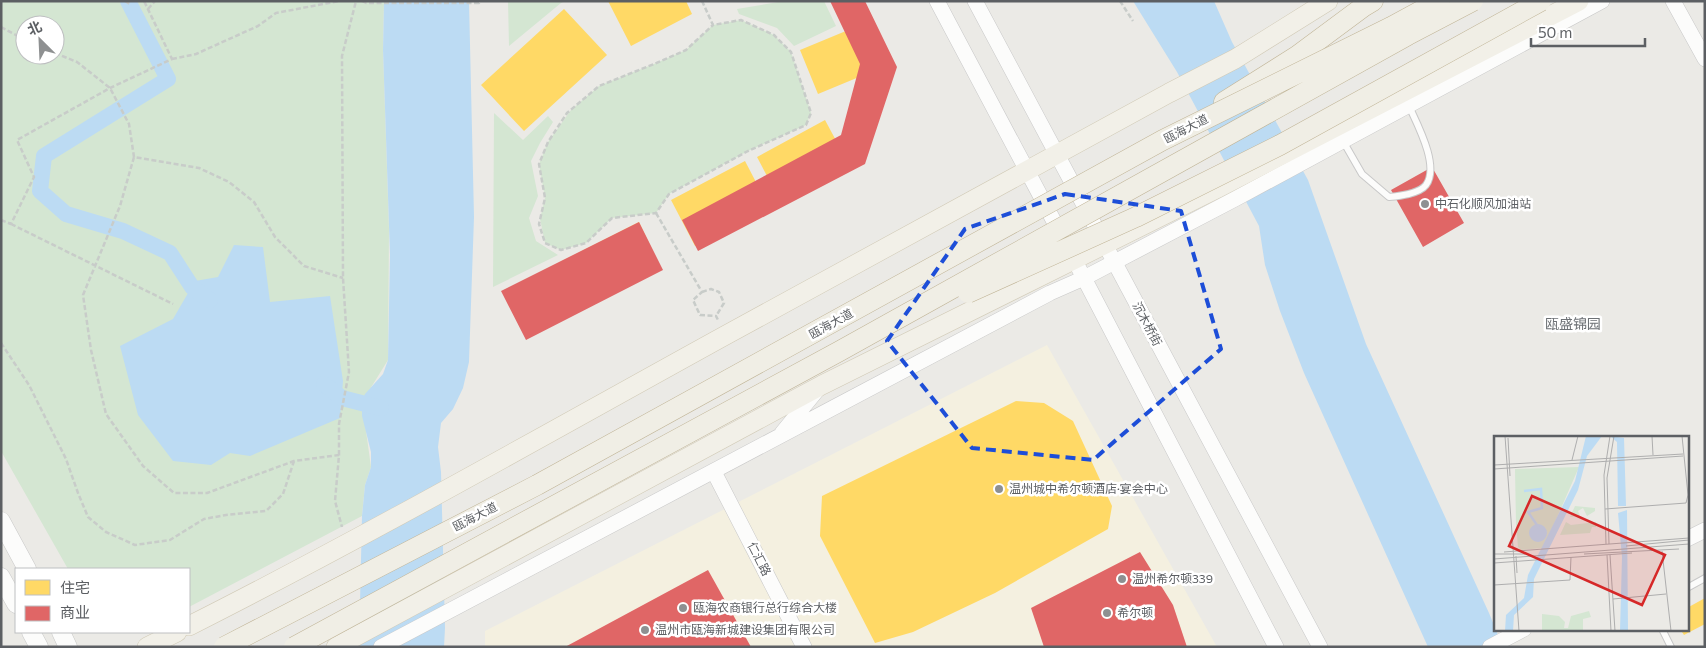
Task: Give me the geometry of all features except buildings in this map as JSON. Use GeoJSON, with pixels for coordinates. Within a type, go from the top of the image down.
{"type":"FeatureCollection","features":[{"type":"Feature","properties":{"kind":"highway"},"geometry":{"type":"LineString","coordinates":[[1163,140],[1297,56],[1362,7],[1373,1]]}},
{"type":"Feature","properties":{"kind":"highway","name":"瓯海大道"},"geometry":{"type":"LineString","coordinates":[[226,645],[537,485],[1163,140],[1391,27],[1439,1]]}},
{"type":"Feature","properties":{"kind":"highway","name":"瓯海大道"},"geometry":{"type":"LineString","coordinates":[[294,647],[838,352],[1473,1]]}},
{"type":"Feature","properties":{"kind":"highway"},"geometry":{"type":"LineString","coordinates":[[838,352],[1136,217],[1280,145],[1541,1]]}},
{"type":"Feature","properties":{"kind":"main road"},"geometry":{"type":"LineString","coordinates":[[190,625],[295,572],[470,478],[726,335],[1169,93],[1235,59],[1328,1]]}},
{"type":"Feature","properties":{"kind":"main road"},"geometry":{"type":"LineString","coordinates":[[336,647],[822,385],[1218,188],[1579,1]]}},
{"type":"Feature","properties":{"kind":"main road"},"geometry":{"type":"LineString","coordinates":[[1,521],[26,568]]}},
{"type":"Feature","properties":{"kind":"main road"},"geometry":{"type":"LineString","coordinates":[[1,576],[15,602]]}},
{"type":"Feature","properties":{"kind":"main road"},"geometry":{"type":"LineString","coordinates":[[32,633],[39,647]]}},
{"type":"Feature","properties":{"kind":"main road"},"geometry":{"type":"LineString","coordinates":[[61,633],[68,647]]}},
{"type":"Feature","properties":{"kind":"main road"},"geometry":{"type":"LineString","coordinates":[[147,647],[174,633]]}},
{"type":"Feature","properties":{"kind":"street"},"geometry":{"type":"LineString","coordinates":[[937,1],[1276,647]]}},
{"type":"Feature","properties":{"kind":"street","name":"沉木桥街"},"geometry":{"type":"LineString","coordinates":[[975,1],[1320,647]]}},
{"type":"Feature","properties":{"kind":"street"},"geometry":{"type":"LineString","coordinates":[[381,647],[1050,293],[1084,278],[1235,200],[1602,1]]}},
{"type":"Feature","properties":{"kind":"street"},"geometry":{"type":"LineString","coordinates":[[1673,1],[1705,59]]}},
{"type":"Feature","properties":{"kind":"street"},"geometry":{"type":"LineString","coordinates":[[778,438],[822,385]]}},
{"type":"Feature","properties":{"kind":"street","name":"仁汇路"},"geometry":{"type":"LineString","coordinates":[[714,472],[804,647]]}},
{"type":"Feature","properties":{"kind":"street"},"geometry":{"type":"LineString","coordinates":[[1688,538],[1705,530]]}},
{"type":"Feature","properties":{"kind":"street"},"geometry":{"type":"LineString","coordinates":[[1490,647],[1518,633]]}},
{"type":"Feature","properties":{"kind":"lane"},"geometry":{"type":"LineString","coordinates":[[1343,141],[1362,174],[1389,197],[1406,195],[1425,186],[1430,175],[1429,156],[1419,128],[1408,106]]}},
{"type":"Feature","properties":{"kind":"lane"},"geometry":{"type":"LineString","coordinates":[[1688,587],[1705,578]]}},
{"type":"Feature","properties":{"kind":"lane"},"geometry":{"type":"LineString","coordinates":[[1662,630],[1671,647]]}},
{"type":"Feature","properties":{"kind":"path"},"geometry":{"type":"LineString","coordinates":[[125,1],[130,4]]}},
{"type":"Feature","properties":{"kind":"path"},"geometry":{"type":"LineString","coordinates":[[144,1],[172,59]]}},
{"type":"Feature","properties":{"kind":"path"},"geometry":{"type":"LineString","coordinates":[[148,9],[155,1]]}},
{"type":"Feature","properties":{"kind":"path"},"geometry":{"type":"LineString","coordinates":[[10,224],[34,176],[17,140],[110,88],[172,59],[196,54],[223,42],[258,26],[276,13],[339,1]]}},
{"type":"Feature","properties":{"kind":"path"},"geometry":{"type":"LineString","coordinates":[[342,527],[335,502],[339,455],[339,424],[349,372],[343,278],[342,56],[356,1]]}},
{"type":"Feature","properties":{"kind":"path"},"geometry":{"type":"LineString","coordinates":[[702,1],[712,25]]}},
{"type":"Feature","properties":{"kind":"path"},"geometry":{"type":"LineString","coordinates":[[1120,1],[1133,21]]}},
{"type":"Feature","properties":{"kind":"path"},"geometry":{"type":"LineString","coordinates":[[364,2],[479,2]]}},
{"type":"Feature","properties":{"kind":"path"},"geometry":{"type":"LineString","coordinates":[[741,20],[774,34],[791,52],[811,113],[806,125],[748,151],[669,194],[656,213],[612,218],[586,243],[561,250],[545,243],[539,224],[545,198],[539,164],[548,142],[567,113],[599,86],[686,50],[712,25],[741,20]]}},
{"type":"Feature","properties":{"kind":"path"},"geometry":{"type":"LineString","coordinates":[[1,27],[15,35]]}},
{"type":"Feature","properties":{"kind":"path"},"geometry":{"type":"LineString","coordinates":[[65,57],[76,62],[110,88],[129,124],[134,157],[120,206],[83,295],[91,350],[106,414],[143,466],[174,493],[207,493],[294,461],[339,455]]}},
{"type":"Feature","properties":{"kind":"path"},"geometry":{"type":"LineString","coordinates":[[134,157],[199,168],[230,182],[254,202],[276,238],[304,266],[343,278]]}},
{"type":"Feature","properties":{"kind":"path"},"geometry":{"type":"LineString","coordinates":[[656,213],[702,292]]}},
{"type":"Feature","properties":{"kind":"path"},"geometry":{"type":"LineString","coordinates":[[1,220],[173,304]]}},
{"type":"Feature","properties":{"kind":"path"},"geometry":{"type":"LineString","coordinates":[[711,289],[719,292],[724,303],[716,316],[700,315],[693,300],[702,292],[711,289]]}},
{"type":"Feature","properties":{"kind":"path"},"geometry":{"type":"LineString","coordinates":[[716,316],[726,335]]}},
{"type":"Feature","properties":{"kind":"path"},"geometry":{"type":"LineString","coordinates":[[1,343],[29,385],[66,459],[88,517],[106,532],[135,545],[170,540],[204,520],[226,515],[266,512],[282,494],[294,461]]}},
{"type":"Feature","properties":{"kind":"highlighted area"},"geometry":{"type":"Polygon","coordinates":[[[1065,194],[1181,211],[1221,349],[1093,460],[972,448],[887,341],[965,229],[1065,194]]]}},
{"type":"Feature","properties":{"kind":"shaded area"},"geometry":{"type":"Polygon","coordinates":[[[1047,345],[1217,647],[485,647],[485,631],[1047,345]]]}},
{"type":"Feature","properties":{"kind":"green space"},"geometry":{"type":"Polygon","coordinates":[[[1,1],[384,1],[383,50],[389,229],[388,360],[362,402],[371,467],[365,485],[362,516],[190,606],[190,568],[67,568],[1,451],[1,1]]]}},
{"type":"Feature","properties":{"kind":"green space"},"geometry":{"type":"Polygon","coordinates":[[[508,1],[565,1],[509,46],[508,1]]]}},
{"type":"Feature","properties":{"kind":"green space"},"geometry":{"type":"Polygon","coordinates":[[[784,1],[824,1],[836,26],[794,46],[777,28],[739,14],[737,9],[784,1]]]}},
{"type":"Feature","properties":{"kind":"green space"},"geometry":{"type":"Polygon","coordinates":[[[741,20],[774,35],[791,52],[811,113],[806,125],[748,151],[669,194],[656,213],[612,218],[586,243],[561,250],[545,243],[540,219],[545,198],[539,164],[548,142],[571,110],[599,86],[686,50],[713,25],[741,20]]]}},
{"type":"Feature","properties":{"kind":"green space"},"geometry":{"type":"Polygon","coordinates":[[[494,113],[523,140],[548,116],[553,122],[531,161],[538,196],[529,218],[536,241],[558,255],[493,287],[494,113]]]}},
{"type":"Feature","properties":{"kind":"water"},"geometry":{"type":"Polygon","coordinates":[[[384,1],[469,1],[474,217],[469,362],[463,388],[453,409],[441,423],[438,447],[441,472],[444,647],[359,647],[362,516],[365,485],[371,467],[371,452],[362,416],[362,402],[365,394],[383,374],[388,360],[390,255],[383,50],[384,1]]]}},
{"type":"Feature","properties":{"kind":"water"},"geometry":{"type":"Polygon","coordinates":[[[1133,1],[1214,1],[1232,42],[1308,180],[1366,344],[1503,647],[1428,647],[1304,373],[1280,311],[1265,265],[1259,226],[1177,72],[1133,1]]]}},
{"type":"Feature","properties":{"kind":"water"},"geometry":{"type":"Polygon","coordinates":[[[234,245],[263,247],[270,302],[330,296],[343,381],[340,418],[250,456],[230,453],[211,465],[173,461],[138,415],[120,346],[173,319],[195,281],[218,277],[234,245]]]}},
{"type":"Feature","properties":{"kind":"waterway"},"geometry":{"type":"LineString","coordinates":[[128,1],[168,79],[44,156],[40,191],[66,214],[123,231],[170,253],[192,287],[210,300]]}},
{"type":"Feature","properties":{"kind":"waterway"},"geometry":{"type":"LineString","coordinates":[[324,384],[342,398],[381,408]]}},
{"type":"Feature","properties":{"kind":"place","name":"中石化顺风加油站"},"geometry":{"type":"Point","coordinates":[1425,204]}},
{"type":"Feature","properties":{"kind":"place","name":"温州城中希尔顿酒店·宴会中心"},"geometry":{"type":"Point","coordinates":[999,489]}},
{"type":"Feature","properties":{"kind":"place","name":"温州希尔顿339"},"geometry":{"type":"Point","coordinates":[1122,579]}},
{"type":"Feature","properties":{"kind":"place","name":"瓯海农商银行总行综合大楼"},"geometry":{"type":"Point","coordinates":[683,608]}},
{"type":"Feature","properties":{"kind":"place","name":"希尔顿"},"geometry":{"type":"Point","coordinates":[1107,613]}},
{"type":"Feature","properties":{"kind":"place","name":"温州市瓯海新城建设集团有限公司"},"geometry":{"type":"Point","coordinates":[645,630]}},
{"type":"Feature","properties":{"kind":"district","name":"瓯盛锦园"},"geometry":{"type":"Point","coordinates":[1573,324]}}]}
